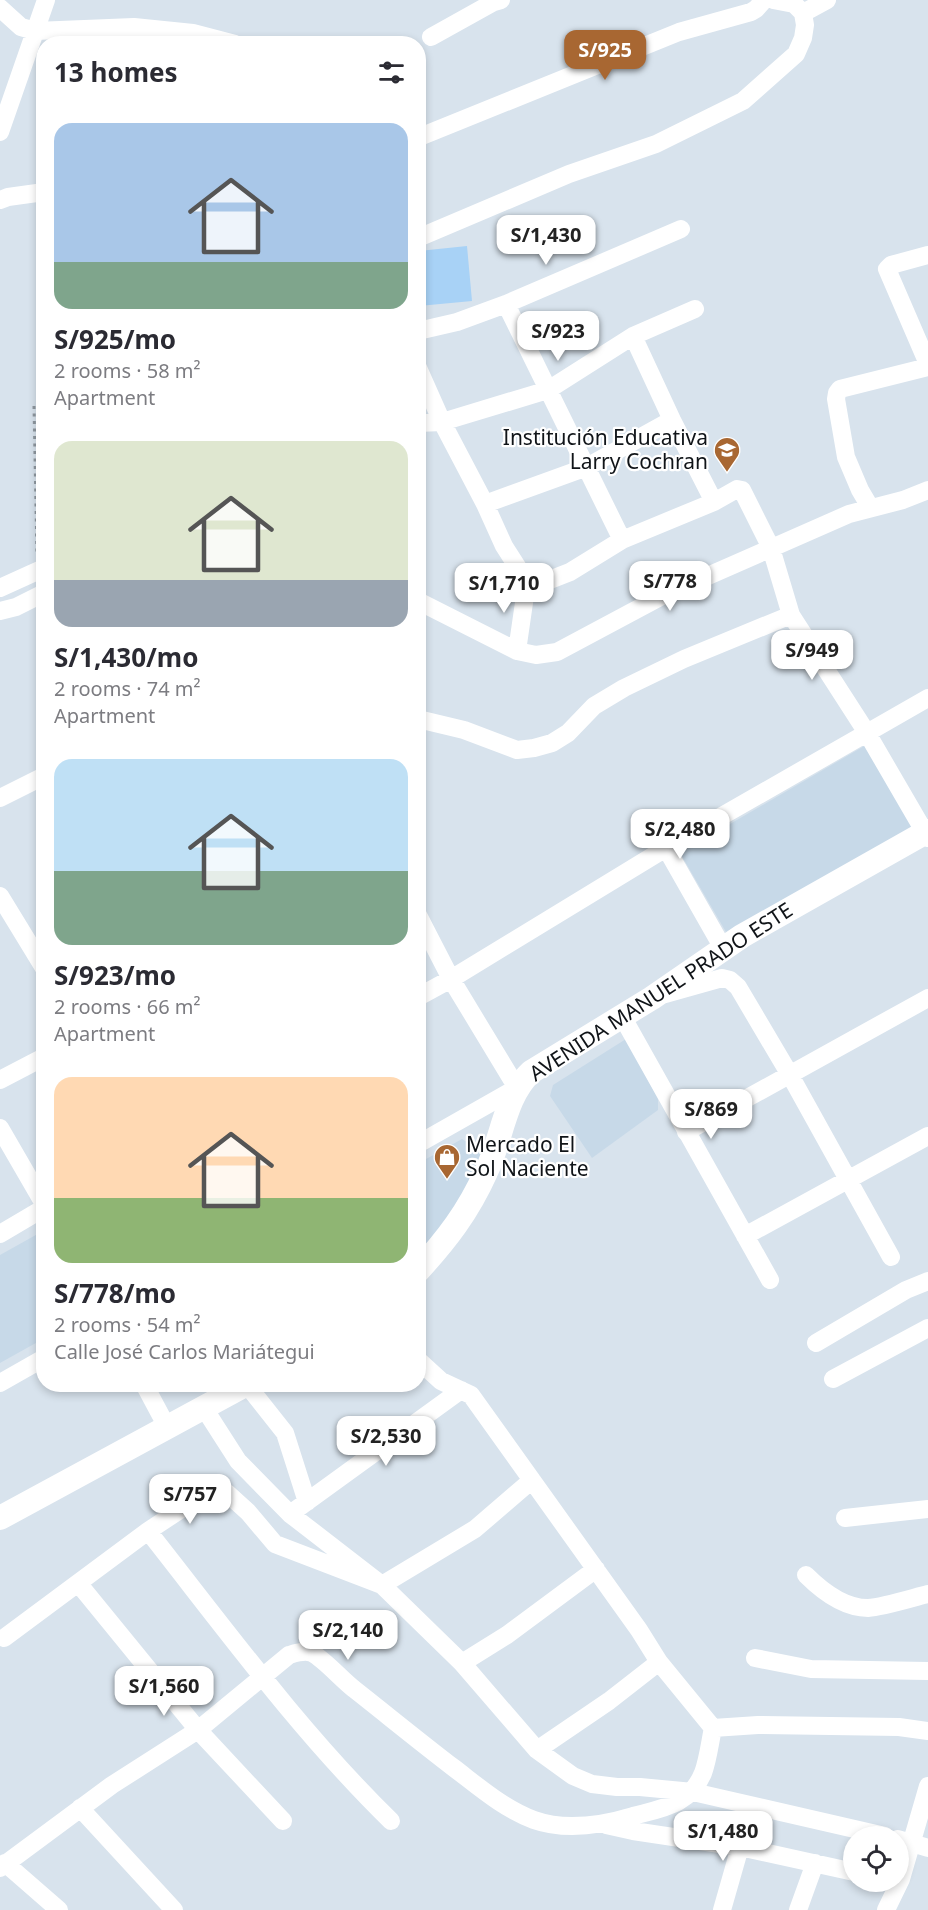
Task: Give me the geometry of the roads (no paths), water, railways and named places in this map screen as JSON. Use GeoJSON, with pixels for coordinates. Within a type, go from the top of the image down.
{"type":"FeatureCollection","features":[{"type":"Feature","properties":{"kind":"street"},"geometry":{"type":"LineString","coordinates":[[0,132],[46,0]]}},
{"type":"Feature","properties":{"kind":"street"},"geometry":{"type":"LineString","coordinates":[[431,37],[501,0]]}},
{"type":"Feature","properties":{"kind":"street"},"geometry":{"type":"LineString","coordinates":[[426,134],[679,32],[751,12],[764,0]]}},
{"type":"Feature","properties":{"kind":"street"},"geometry":{"type":"LineString","coordinates":[[426,235],[569,174],[656,144],[743,101],[796,54],[803,38],[805,25],[803,13],[794,4],[773,0]]}},
{"type":"Feature","properties":{"kind":"street"},"geometry":{"type":"LineString","coordinates":[[803,13],[827,0]]}},
{"type":"Feature","properties":{"kind":"street"},"geometry":{"type":"LineString","coordinates":[[0,8],[21,27],[35,31],[134,27],[204,36]]}},
{"type":"Feature","properties":{"kind":"street"},"geometry":{"type":"LineString","coordinates":[[0,200],[36,193]]}},
{"type":"Feature","properties":{"kind":"street"},"geometry":{"type":"LineString","coordinates":[[426,330],[458,322],[506,304],[681,228]]}},
{"type":"Feature","properties":{"kind":"street"},"geometry":{"type":"LineString","coordinates":[[870,507],[846,457],[836,399],[837,393],[840,389],[928,365],[887,269],[891,265],[928,255]]}},
{"type":"Feature","properties":{"kind":"street"},"geometry":{"type":"LineString","coordinates":[[506,304],[622,540]]}},
{"type":"Feature","properties":{"kind":"street"},"geometry":{"type":"LineString","coordinates":[[426,423],[442,422],[548,390],[633,336],[695,309]]}},
{"type":"Feature","properties":{"kind":"street"},"geometry":{"type":"LineString","coordinates":[[633,336],[714,502]]}},
{"type":"Feature","properties":{"kind":"street"},"geometry":{"type":"LineString","coordinates":[[426,386],[504,546],[527,582],[517,651]]}},
{"type":"Feature","properties":{"kind":"street"},"geometry":{"type":"LineString","coordinates":[[485,504],[587,467],[672,420]]}},
{"type":"Feature","properties":{"kind":"street"},"geometry":{"type":"LineString","coordinates":[[527,582],[547,581],[570,572],[622,540],[714,502],[737,489],[742,490],[771,548],[791,615],[867,733],[927,834]]}},
{"type":"Feature","properties":{"kind":"street"},"geometry":{"type":"LineString","coordinates":[[426,605],[517,651],[536,655],[556,652],[660,597],[849,514],[903,500],[928,490]]}},
{"type":"Feature","properties":{"kind":"street"},"geometry":{"type":"LineString","coordinates":[[0,588],[36,572]]}},
{"type":"Feature","properties":{"kind":"street"},"geometry":{"type":"LineString","coordinates":[[0,611],[16,607],[36,597]]}},
{"type":"Feature","properties":{"kind":"street"},"geometry":{"type":"LineString","coordinates":[[426,721],[464,730],[517,750],[552,743],[568,733],[594,706],[624,688],[684,659],[791,615]]}},
{"type":"Feature","properties":{"kind":"street"},"geometry":{"type":"LineString","coordinates":[[426,993],[666,848],[928,698]]}},
{"type":"Feature","properties":{"kind":"street"},"geometry":{"type":"LineString","coordinates":[[0,798],[36,780]]}},
{"type":"Feature","properties":{"kind":"street","name":"AVENIDA MANUEL PRADO ESTE"},"geometry":{"type":"LineString","coordinates":[[426,1262],[461,1220],[471,1204],[494,1154],[517,1088],[531,1072],[652,998],[742,936],[927,834]]}},
{"type":"Feature","properties":{"kind":"street"},"geometry":{"type":"LineString","coordinates":[[666,848],[724,950]]}},
{"type":"Feature","properties":{"kind":"street"},"geometry":{"type":"LineString","coordinates":[[0,896],[36,955]]}},
{"type":"Feature","properties":{"kind":"street"},"geometry":{"type":"LineString","coordinates":[[426,931],[451,979],[517,1088],[426,1139]]}},
{"type":"Feature","properties":{"kind":"street"},"geometry":{"type":"LineString","coordinates":[[652,998],[722,978],[730,980],[738,987],[790,1075],[891,1257]]}},
{"type":"Feature","properties":{"kind":"street"},"geometry":{"type":"LineString","coordinates":[[686,1132],[928,998]]}},
{"type":"Feature","properties":{"kind":"street"},"geometry":{"type":"LineString","coordinates":[[622,1016],[770,1280]]}},
{"type":"Feature","properties":{"kind":"street"},"geometry":{"type":"LineString","coordinates":[[0,1080],[36,1061]]}},
{"type":"Feature","properties":{"kind":"street"},"geometry":{"type":"LineString","coordinates":[[0,1128],[36,1190]]}},
{"type":"Feature","properties":{"kind":"street"},"geometry":{"type":"LineString","coordinates":[[745,1236],[928,1136]]}},
{"type":"Feature","properties":{"kind":"street"},"geometry":{"type":"LineString","coordinates":[[0,1234],[36,1213]]}},
{"type":"Feature","properties":{"kind":"street"},"geometry":{"type":"LineString","coordinates":[[816,1343],[896,1295],[928,1281]]}},
{"type":"Feature","properties":{"kind":"street"},"geometry":{"type":"LineString","coordinates":[[833,1379],[928,1328]]}},
{"type":"Feature","properties":{"kind":"street"},"geometry":{"type":"LineString","coordinates":[[0,1383],[36,1363]]}},
{"type":"Feature","properties":{"kind":"street"},"geometry":{"type":"LineString","coordinates":[[426,1367],[441,1381],[471,1395],[639,1630],[659,1662],[713,1728]]}},
{"type":"Feature","properties":{"kind":"street"},"geometry":{"type":"LineString","coordinates":[[290,1514],[460,1390]]}},
{"type":"Feature","properties":{"kind":"street"},"geometry":{"type":"LineString","coordinates":[[148,1392],[167,1427]]}},
{"type":"Feature","properties":{"kind":"street"},"geometry":{"type":"LineString","coordinates":[[0,1518],[233,1392]]}},
{"type":"Feature","properties":{"kind":"street"},"geometry":{"type":"LineString","coordinates":[[252,1392],[285,1434],[307,1502]]}},
{"type":"Feature","properties":{"kind":"street"},"geometry":{"type":"LineString","coordinates":[[204,1407],[238,1461],[290,1514],[382,1585],[462,1663],[537,1750],[573,1776],[592,1784],[693,1792],[843,1826]]}},
{"type":"Feature","properties":{"kind":"street"},"geometry":{"type":"LineString","coordinates":[[382,1585],[475,1529],[532,1480]]}},
{"type":"Feature","properties":{"kind":"street"},"geometry":{"type":"LineString","coordinates":[[4,1638],[148,1531],[198,1498],[227,1493],[248,1512],[275,1544],[382,1585]]}},
{"type":"Feature","properties":{"kind":"street"},"geometry":{"type":"LineString","coordinates":[[845,1518],[928,1509]]}},
{"type":"Feature","properties":{"kind":"street"},"geometry":{"type":"LineString","coordinates":[[148,1531],[263,1677],[359,1790],[391,1821]]}},
{"type":"Feature","properties":{"kind":"street"},"geometry":{"type":"LineString","coordinates":[[462,1663],[507,1635],[596,1569]]}},
{"type":"Feature","properties":{"kind":"street"},"geometry":{"type":"LineString","coordinates":[[806,1575],[819,1588],[842,1602],[867,1608],[928,1594]]}},
{"type":"Feature","properties":{"kind":"street"},"geometry":{"type":"LineString","coordinates":[[78,1583],[198,1730],[283,1821]]}},
{"type":"Feature","properties":{"kind":"street"},"geometry":{"type":"LineString","coordinates":[[59,1910],[3,1866],[112,1785],[198,1730],[290,1655],[311,1653],[476,1785],[511,1809],[535,1821],[560,1826],[622,1819],[674,1804],[693,1792],[704,1771],[713,1728]]}},
{"type":"Feature","properties":{"kind":"street"},"geometry":{"type":"LineString","coordinates":[[755,1658],[811,1669],[928,1671]]}},
{"type":"Feature","properties":{"kind":"street"},"geometry":{"type":"LineString","coordinates":[[537,1750],[609,1701],[659,1662]]}},
{"type":"Feature","properties":{"kind":"street"},"geometry":{"type":"LineString","coordinates":[[713,1728],[758,1725],[899,1727],[928,1731]]}},
{"type":"Feature","properties":{"kind":"street"},"geometry":{"type":"LineString","coordinates":[[913,1843],[928,1786]]}},
{"type":"Feature","properties":{"kind":"street"},"geometry":{"type":"LineString","coordinates":[[80,1808],[174,1910]]}},
{"type":"Feature","properties":{"kind":"street"},"geometry":{"type":"LineString","coordinates":[[599,1823],[633,1831],[740,1847],[843,1869]]}},
{"type":"Feature","properties":{"kind":"street"},"geometry":{"type":"LineString","coordinates":[[722,1910],[740,1847]]}},
{"type":"Feature","properties":{"kind":"street"},"geometry":{"type":"LineString","coordinates":[[798,1910],[815,1863]]}},
{"type":"Feature","properties":{"kind":"street"},"geometry":{"type":"LineString","coordinates":[[886,1910],[894,1892]]}},
{"type":"Feature","properties":{"kind":"place","name":"Institución Educativa Larry Cochran"},"geometry":{"type":"Point","coordinates":[727,473]}},
{"type":"Feature","properties":{"kind":"place","name":"Mercado El Sol Naciente"},"geometry":{"type":"Point","coordinates":[447,1180]}}]}
